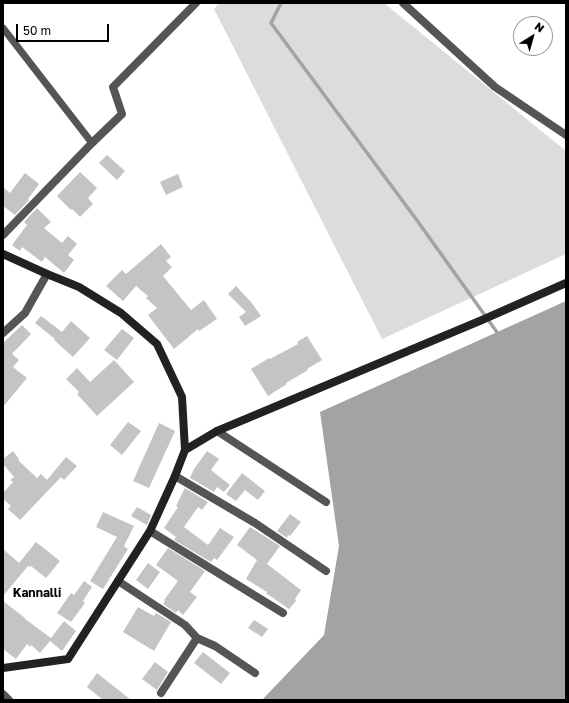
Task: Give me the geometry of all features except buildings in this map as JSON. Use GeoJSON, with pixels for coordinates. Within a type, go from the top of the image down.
{"type":"FeatureCollection","features":[{"type":"Feature","properties":{"kind":"street"},"geometry":{"type":"LineString","coordinates":[[3,235],[122,114],[113,87],[196,3]]}},
{"type":"Feature","properties":{"kind":"street"},"geometry":{"type":"LineString","coordinates":[[403,3],[495,87],[566,135]]}},
{"type":"Feature","properties":{"kind":"street"},"geometry":{"type":"LineString","coordinates":[[3,254],[79,288],[121,313],[157,344],[182,397],[185,450],[175,476],[150,530],[68,659],[3,668]]}},
{"type":"Feature","properties":{"kind":"street"},"geometry":{"type":"LineString","coordinates":[[3,333],[25,313],[47,274]]}},
{"type":"Feature","properties":{"kind":"street"},"geometry":{"type":"LineString","coordinates":[[185,450],[217,431],[482,320],[566,282]]}},
{"type":"Feature","properties":{"kind":"street"},"geometry":{"type":"LineString","coordinates":[[217,431],[326,502]]}},
{"type":"Feature","properties":{"kind":"street"},"geometry":{"type":"LineString","coordinates":[[175,476],[255,523],[326,571]]}},
{"type":"Feature","properties":{"kind":"street"},"geometry":{"type":"LineString","coordinates":[[150,530],[283,613]]}},
{"type":"Feature","properties":{"kind":"street"},"geometry":{"type":"LineString","coordinates":[[118,580],[184,626],[197,638],[215,646],[255,674]]}},
{"type":"Feature","properties":{"kind":"street"},"geometry":{"type":"LineString","coordinates":[[161,693],[197,638]]}},
{"type":"Feature","properties":{"kind":"street"},"geometry":{"type":"LineString","coordinates":[[3,694],[9,700]]}},
{"type":"Feature","properties":{"kind":"lane"},"geometry":{"type":"LineString","coordinates":[[3,28],[92,143]]}},
{"type":"Feature","properties":{"kind":"shaded area"},"geometry":{"type":"Polygon","coordinates":[[[219,3],[384,3],[566,151],[566,254],[382,339],[214,9],[219,3]]]}},
{"type":"Feature","properties":{"kind":"shaded area"},"geometry":{"type":"Polygon","coordinates":[[[566,301],[566,700],[262,700],[324,635],[339,546],[320,412],[566,301]]]}},
{"type":"Feature","properties":{"kind":"waterway"},"geometry":{"type":"LineString","coordinates":[[281,3],[271,23],[416,219],[499,335]]}},
{"type":"Feature","properties":{"kind":"district","name":"Kannalli"},"geometry":{"type":"Point","coordinates":[37,593]}}]}
